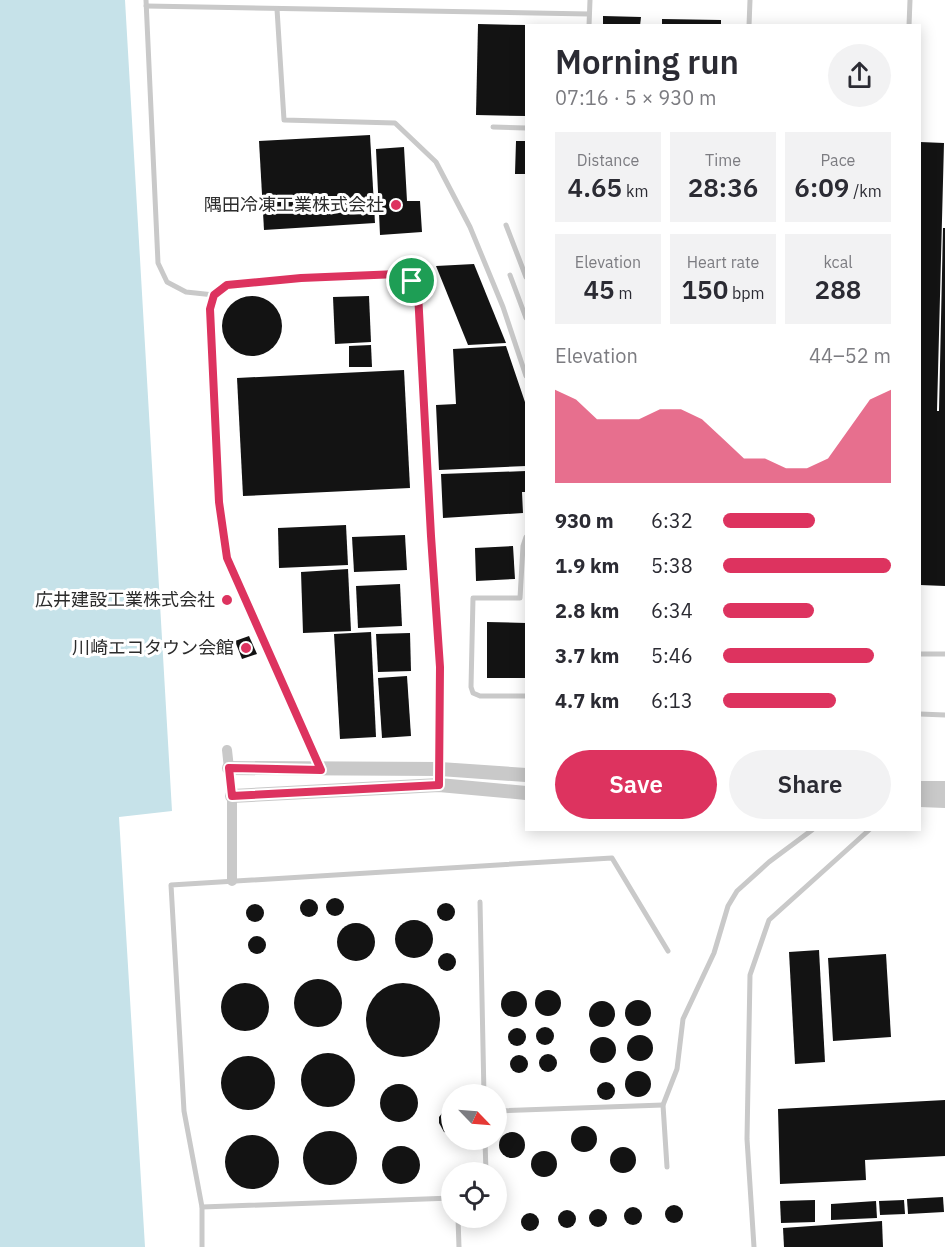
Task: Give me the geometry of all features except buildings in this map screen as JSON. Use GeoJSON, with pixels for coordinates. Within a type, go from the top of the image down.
{"type":"FeatureCollection","features":[{"type":"Feature","properties":{"kind":"street"},"geometry":{"type":"LineString","coordinates":[[321,770],[227,558],[219,502],[210,309],[214,295],[227,285],[301,278],[398,274],[412,281],[418,293],[440,667],[439,785]]}},
{"type":"Feature","properties":{"kind":"street"},"geometry":{"type":"LineString","coordinates":[[226,750],[232,796],[232,881]]}},
{"type":"Feature","properties":{"kind":"street"},"geometry":{"type":"LineString","coordinates":[[229,768],[440,769],[525,775]]}},
{"type":"Feature","properties":{"kind":"street"},"geometry":{"type":"LineString","coordinates":[[232,796],[439,785],[525,794]]}},
{"type":"Feature","properties":{"kind":"street"},"geometry":{"type":"LineString","coordinates":[[921,788],[945,789]]}},
{"type":"Feature","properties":{"kind":"street"},"geometry":{"type":"LineString","coordinates":[[921,800],[945,801]]}},
{"type":"Feature","properties":{"kind":"lane"},"geometry":{"type":"LineString","coordinates":[[589,24],[590,0]]}},
{"type":"Feature","properties":{"kind":"lane"},"geometry":{"type":"LineString","coordinates":[[749,24],[750,0]]}},
{"type":"Feature","properties":{"kind":"lane"},"geometry":{"type":"LineString","coordinates":[[909,24],[910,0]]}},
{"type":"Feature","properties":{"kind":"lane"},"geometry":{"type":"LineString","coordinates":[[214,295],[186,292],[167,282],[158,263],[146,3],[277,9],[589,14]]}},
{"type":"Feature","properties":{"kind":"lane"},"geometry":{"type":"LineString","coordinates":[[277,9],[284,120],[395,123],[436,162],[470,227],[503,307],[525,373]]}},
{"type":"Feature","properties":{"kind":"lane"},"geometry":{"type":"LineString","coordinates":[[493,127],[525,128]]}},
{"type":"Feature","properties":{"kind":"lane"},"geometry":{"type":"LineString","coordinates":[[506,225],[525,274]]}},
{"type":"Feature","properties":{"kind":"lane"},"geometry":{"type":"LineString","coordinates":[[510,275],[525,315]]}},
{"type":"Feature","properties":{"kind":"lane"},"geometry":{"type":"LineString","coordinates":[[525,540],[520,598],[473,598],[471,687],[473,693],[480,696],[525,696]]}},
{"type":"Feature","properties":{"kind":"lane"},"geometry":{"type":"LineString","coordinates":[[921,654],[945,654]]}},
{"type":"Feature","properties":{"kind":"lane"},"geometry":{"type":"LineString","coordinates":[[921,714],[945,715]]}},
{"type":"Feature","properties":{"kind":"lane"},"geometry":{"type":"LineString","coordinates":[[667,1167],[663,1105],[677,1069],[683,1019],[714,953],[728,906],[738,891],[769,862],[811,831]]}},
{"type":"Feature","properties":{"kind":"lane"},"geometry":{"type":"LineString","coordinates":[[753,1247],[747,1139],[750,975],[769,920],[868,831]]}},
{"type":"Feature","properties":{"kind":"lane"},"geometry":{"type":"LineString","coordinates":[[202,1247],[202,1207],[184,1111],[171,885],[612,858],[668,951]]}},
{"type":"Feature","properties":{"kind":"lane"},"geometry":{"type":"LineString","coordinates":[[480,902],[484,1084]]}},
{"type":"Feature","properties":{"kind":"lane"},"geometry":{"type":"LineString","coordinates":[[507,1111],[663,1105]]}},
{"type":"Feature","properties":{"kind":"lane"},"geometry":{"type":"LineString","coordinates":[[202,1207],[441,1198]]}},
{"type":"Feature","properties":{"kind":"lane"},"geometry":{"type":"LineString","coordinates":[[458,1228],[459,1247]]}},
{"type":"Feature","properties":{"kind":"water"},"geometry":{"type":"Polygon","coordinates":[[[0,0],[125,0],[172,811],[119,817],[145,1247],[0,1247],[0,0]]]}},
{"type":"Feature","properties":{"kind":"place","name":"隅田冷凍工業株式会社"},"geometry":{"type":"Point","coordinates":[396,205]}},
{"type":"Feature","properties":{"kind":"place","name":"広井建設工業株式会社"},"geometry":{"type":"Point","coordinates":[227,600]}},
{"type":"Feature","properties":{"kind":"place","name":"川崎エコタウン会館"},"geometry":{"type":"Point","coordinates":[246,648]}},
{"type":"Feature","properties":{"kind":"route"},"geometry":{"type":"LineString","coordinates":[[398,274],[412,281],[418,293],[440,667],[439,785],[232,796],[229,768],[321,770],[227,558],[219,502],[210,309],[214,295],[227,285],[301,278],[398,274]]}}]}
